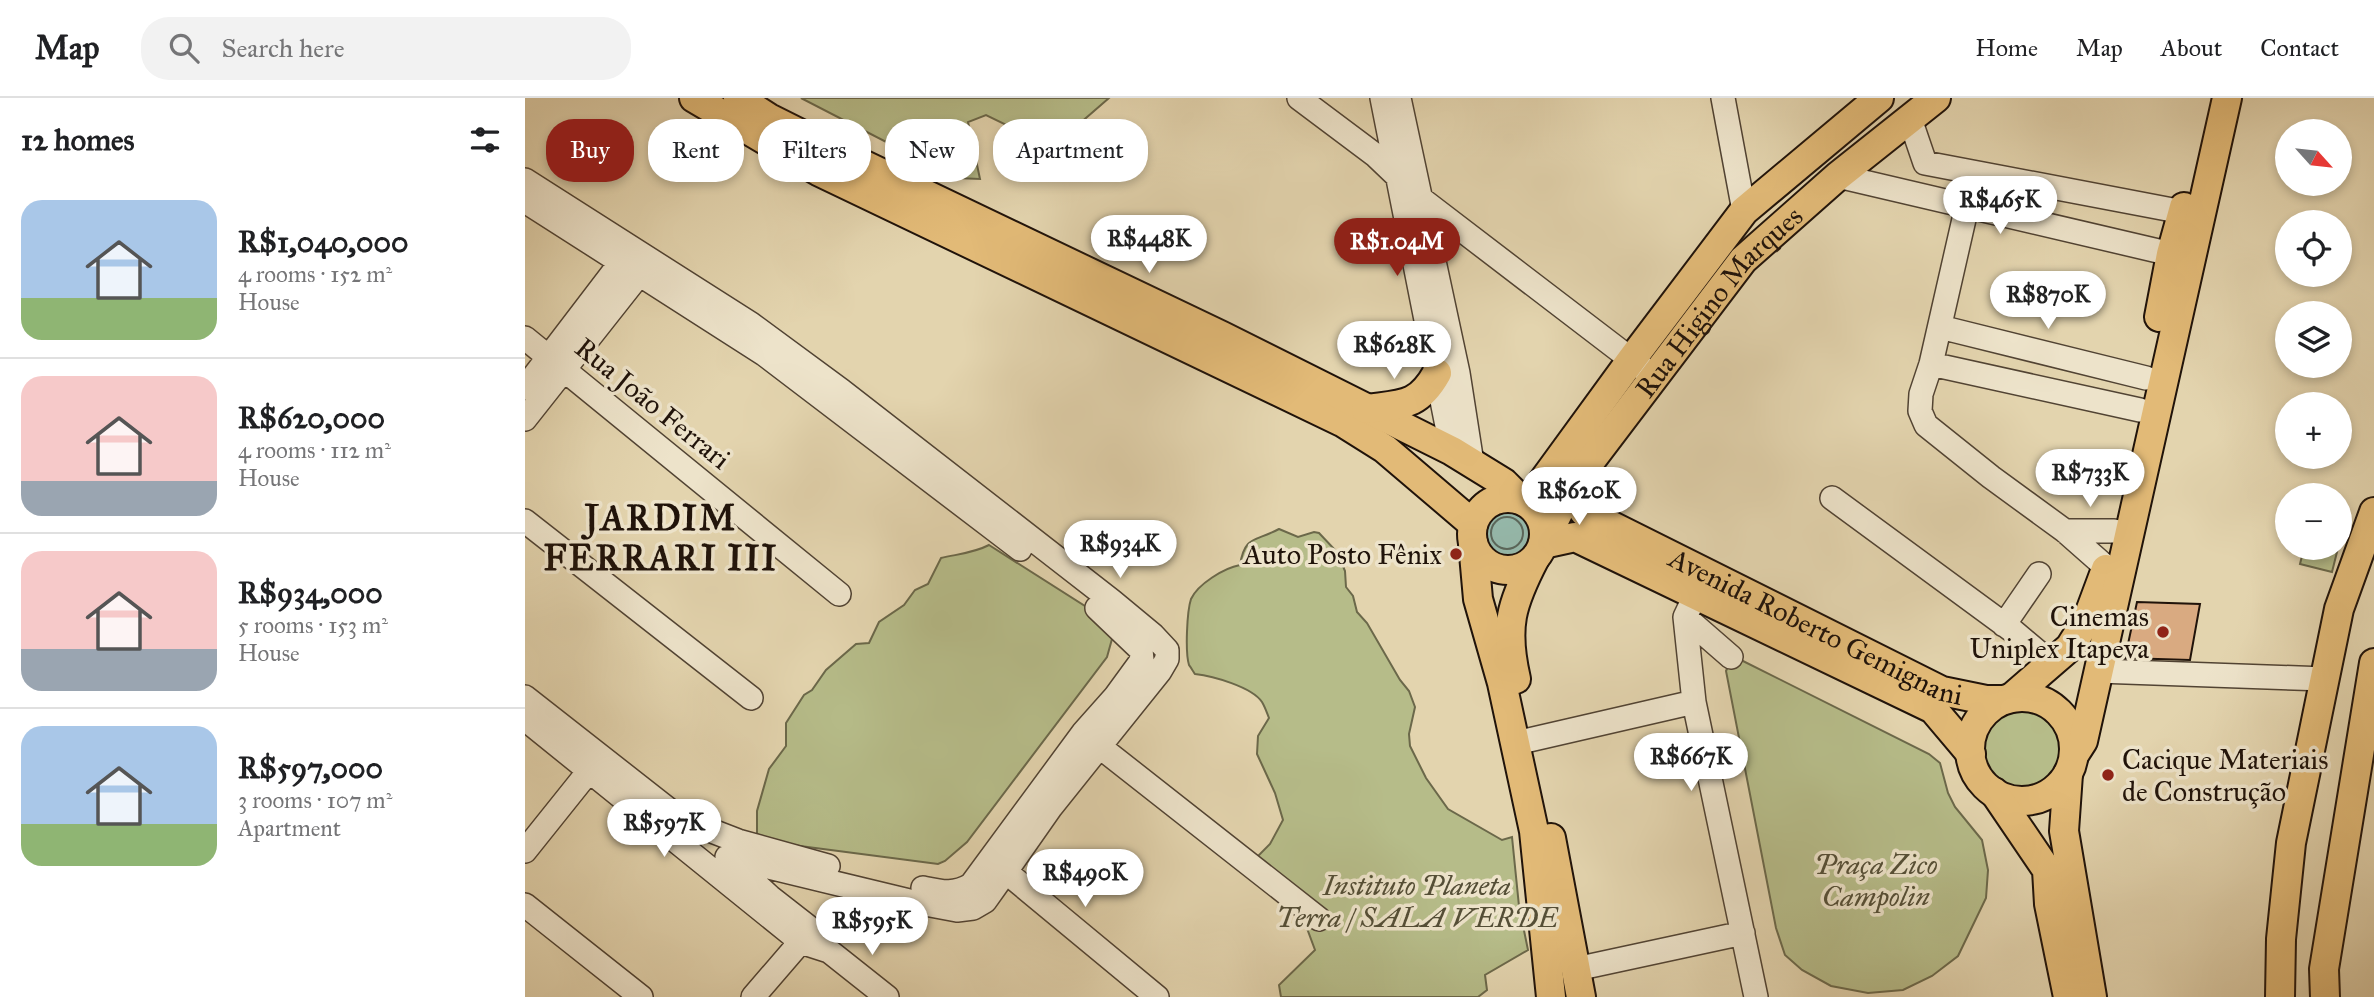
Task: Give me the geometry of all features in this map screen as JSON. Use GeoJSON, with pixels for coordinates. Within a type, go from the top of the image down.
{"type":"FeatureCollection","features":[{"type":"Feature","properties":{"kind":"main road"},"geometry":{"type":"LineString","coordinates":[[694,98],[818,171],[1342,422],[1415,472],[1469,527],[1484,562],[1505,570],[1526,565],[1539,551],[1543,525],[1534,509],[1504,483],[1462,457],[1222,336],[831,149],[769,118],[738,98]]}},
{"type":"Feature","properties":{"kind":"main road","name":"Rua Higino Marques"},"geometry":{"type":"LineString","coordinates":[[1581,997],[1514,673],[1510,630],[1514,603],[1570,488],[1642,367],[1744,211],[1879,98]]}},
{"type":"Feature","properties":{"kind":"main road","name":"Rua Higino Marques"},"geometry":{"type":"LineString","coordinates":[[1524,502],[1642,367],[1743,260],[1838,176],[1936,98]]}},
{"type":"Feature","properties":{"kind":"main road"},"geometry":{"type":"LineString","coordinates":[[2068,997],[2049,904],[2047,870],[1994,792],[1981,780],[1971,754],[1972,737],[1978,722],[1989,709],[2007,699],[2070,647],[2087,620],[2107,568],[2171,254],[2208,98]]}},
{"type":"Feature","properties":{"kind":"main road"},"geometry":{"type":"LineString","coordinates":[[1994,792],[2007,799],[2021,801],[2048,794],[2059,785],[2083,741],[2227,98]]}},
{"type":"Feature","properties":{"kind":"main road"},"geometry":{"type":"LineString","coordinates":[[1744,211],[1740,229],[1752,240],[1766,239]]}},
{"type":"Feature","properties":{"kind":"main road"},"geometry":{"type":"LineString","coordinates":[[1366,409],[1404,404],[1413,400],[1426,391],[1437,373]]}},
{"type":"Feature","properties":{"kind":"main road"},"geometry":{"type":"LineString","coordinates":[[1462,457],[1478,599],[1502,683],[1534,831],[1551,997]]}},
{"type":"Feature","properties":{"kind":"main road","name":"Avenida Roberto Gemignani"},"geometry":{"type":"LineString","coordinates":[[1570,488],[1584,512],[1942,691],[1986,701],[2007,699]]}},
{"type":"Feature","properties":{"kind":"main road"},"geometry":{"type":"LineString","coordinates":[[1469,527],[1488,504],[1504,498],[1524,502]]}},
{"type":"Feature","properties":{"kind":"main road"},"geometry":{"type":"LineString","coordinates":[[2280,997],[2281,939],[2291,843],[2339,609],[2374,512]]}},
{"type":"Feature","properties":{"kind":"main road","name":"Avenida Roberto Gemignani"},"geometry":{"type":"LineString","coordinates":[[1539,551],[1575,537],[1690,606],[1933,709],[1971,754]]}},
{"type":"Feature","properties":{"kind":"main road"},"geometry":{"type":"LineString","coordinates":[[2325,997],[2324,969],[2373,667]]}},
{"type":"Feature","properties":{"kind":"main road"},"geometry":{"type":"LineString","coordinates":[[2007,699],[2028,697],[2043,701],[2057,710],[2068,723],[2073,738],[2064,831],[2092,997]]}},
{"type":"Feature","properties":{"kind":"street"},"geometry":{"type":"LineString","coordinates":[[1299,98],[1375,155],[1420,198],[1642,367]]}},
{"type":"Feature","properties":{"kind":"street"},"geometry":{"type":"LineString","coordinates":[[1382,98],[1437,373],[1462,457]]}},
{"type":"Feature","properties":{"kind":"street"},"geometry":{"type":"LineString","coordinates":[[1399,98],[1458,373],[1462,457]]}},
{"type":"Feature","properties":{"kind":"street"},"geometry":{"type":"LineString","coordinates":[[1723,98],[1744,211]]}},
{"type":"Feature","properties":{"kind":"street"},"geometry":{"type":"LineString","coordinates":[[1910,119],[1925,163],[2183,212]]}},
{"type":"Feature","properties":{"kind":"street"},"geometry":{"type":"LineString","coordinates":[[1963,171],[1969,189],[1967,206],[1931,364],[1921,394],[1920,411],[1926,425],[2065,531],[2107,568]]}},
{"type":"Feature","properties":{"kind":"street"},"geometry":{"type":"LineString","coordinates":[[1838,176],[2171,254]]}},
{"type":"Feature","properties":{"kind":"street"},"geometry":{"type":"LineString","coordinates":[[525,180],[636,261]]}},
{"type":"Feature","properties":{"kind":"street"},"geometry":{"type":"LineString","coordinates":[[525,201],[751,324],[842,390],[1112,601],[1167,650],[1167,659],[1160,671],[1092,740],[1051,807],[996,869],[961,891],[948,893],[880,880],[738,841],[681,819]]}},
{"type":"Feature","properties":{"kind":"street"},"geometry":{"type":"LineString","coordinates":[[525,419],[557,363],[636,261]]}},
{"type":"Feature","properties":{"kind":"street"},"geometry":{"type":"LineString","coordinates":[[1940,327],[2147,378]]}},
{"type":"Feature","properties":{"kind":"street","name":"Rua João Ferrari"},"geometry":{"type":"LineString","coordinates":[[525,338],[839,594]]}},
{"type":"Feature","properties":{"kind":"street"},"geometry":{"type":"LineString","coordinates":[[525,388],[557,363]]}},
{"type":"Feature","properties":{"kind":"street"},"geometry":{"type":"LineString","coordinates":[[1931,364],[2140,410]]}},
{"type":"Feature","properties":{"kind":"street"},"geometry":{"type":"LineString","coordinates":[[1832,498],[2051,663]]}},
{"type":"Feature","properties":{"kind":"street"},"geometry":{"type":"LineString","coordinates":[[525,521],[751,698]]}},
{"type":"Feature","properties":{"kind":"street"},"geometry":{"type":"LineString","coordinates":[[2065,531],[2114,531]]}},
{"type":"Feature","properties":{"kind":"street"},"geometry":{"type":"LineString","coordinates":[[2004,625],[2039,574]]}},
{"type":"Feature","properties":{"kind":"street"},"geometry":{"type":"LineString","coordinates":[[1690,606],[1731,657]]}},
{"type":"Feature","properties":{"kind":"street"},"geometry":{"type":"LineString","coordinates":[[1690,606],[1694,702],[1756,997]]}},
{"type":"Feature","properties":{"kind":"street"},"geometry":{"type":"LineString","coordinates":[[2098,671],[2325,679]]}},
{"type":"Feature","properties":{"kind":"street"},"geometry":{"type":"LineString","coordinates":[[525,697],[727,857],[770,897],[806,936]]}},
{"type":"Feature","properties":{"kind":"street"},"geometry":{"type":"LineString","coordinates":[[1529,740],[1694,702]]}},
{"type":"Feature","properties":{"kind":"street"},"geometry":{"type":"LineString","coordinates":[[525,719],[589,771],[887,997]]}},
{"type":"Feature","properties":{"kind":"street"},"geometry":{"type":"LineString","coordinates":[[1092,740],[1319,919]]}},
{"type":"Feature","properties":{"kind":"street"},"geometry":{"type":"LineString","coordinates":[[525,851],[589,771]]}},
{"type":"Feature","properties":{"kind":"street"},"geometry":{"type":"LineString","coordinates":[[727,857],[957,910],[973,908],[985,901],[996,869]]}},
{"type":"Feature","properties":{"kind":"street"},"geometry":{"type":"LineString","coordinates":[[996,869],[1157,997]]}},
{"type":"Feature","properties":{"kind":"street"},"geometry":{"type":"LineString","coordinates":[[525,905],[641,997]]}},
{"type":"Feature","properties":{"kind":"street"},"geometry":{"type":"LineString","coordinates":[[1576,969],[1743,933]]}},
{"type":"Feature","properties":{"kind":"street"},"geometry":{"type":"LineString","coordinates":[[753,997],[806,936]]}},
{"type":"Feature","properties":{"kind":"green space"},"geometry":{"type":"Polygon","coordinates":[[[801,98],[1109,98],[1085,119],[994,119],[986,115],[976,119],[885,119],[885,141],[871,134],[871,119],[842,119],[801,98]]]}},
{"type":"Feature","properties":{"kind":"green space","name":"Instituto Planeta Terra / SALA VERDE"},"geometry":{"type":"Polygon","coordinates":[[[1279,529],[1298,537],[1319,533],[1337,552],[1345,571],[1346,587],[1353,596],[1357,612],[1367,623],[1409,691],[1415,707],[1409,734],[1410,746],[1426,778],[1448,809],[1502,840],[1512,837],[1519,906],[1528,950],[1485,975],[1487,990],[1478,997],[1281,997],[1279,985],[1315,950],[1302,915],[1257,857],[1270,844],[1283,820],[1275,793],[1257,754],[1258,736],[1269,718],[1262,702],[1250,692],[1221,680],[1195,674],[1189,665],[1187,642],[1190,605],[1194,593],[1212,577],[1240,565],[1248,544],[1279,529]]]}},
{"type":"Feature","properties":{"kind":"green space"},"geometry":{"type":"Polygon","coordinates":[[[989,545],[1121,629],[1112,639],[1107,657],[967,842],[938,864],[777,843],[757,834],[757,811],[769,769],[786,746],[786,723],[804,695],[812,690],[826,670],[856,644],[869,643],[879,622],[904,605],[915,590],[928,584],[941,558],[972,552],[989,545]]]}},
{"type":"Feature","properties":{"kind":"green space"},"geometry":{"type":"Polygon","coordinates":[[[2301,560],[2335,560],[2332,572],[2300,564],[2301,560]]]}},
{"type":"Feature","properties":{"kind":"green space","name":"Praça Zico Campolin"},"geometry":{"type":"Polygon","coordinates":[[[1732,658],[1743,661],[1929,754],[1940,763],[1948,793],[1955,807],[1982,840],[1988,870],[1986,898],[1958,956],[1932,976],[1903,990],[1868,993],[1831,986],[1802,970],[1785,955],[1776,928],[1726,671],[1732,658]]]}},
{"type":"Feature","properties":{"kind":"green space"},"geometry":{"type":"Polygon","coordinates":[[[2021,705],[2037,708],[2051,717],[2060,731],[2063,747],[2060,763],[2051,777],[2037,786],[2021,789],[2005,786],[1991,777],[1982,763],[1979,747],[1982,731],[1991,717],[2005,708],[2021,705]]]}},
{"type":"Feature","properties":{"kind":"water"},"geometry":{"type":"Polygon","coordinates":[[[1507,509],[1524,516],[1531,533],[1524,550],[1507,557],[1490,550],[1483,533],[1490,516],[1507,509]]]}},
{"type":"Feature","properties":{"kind":"building","name":"Cinemas Uniplex Itapeva"},"geometry":{"type":"Polygon","coordinates":[[[2137,602],[2200,604],[2190,660],[2125,658],[2137,602]]]}},
{"type":"Feature","properties":{"kind":"place","name":"Auto Posto Fênix"},"geometry":{"type":"Point","coordinates":[1456,554]}},
{"type":"Feature","properties":{"kind":"place","name":"Cinemas Uniplex Itapeva"},"geometry":{"type":"Point","coordinates":[2163,632]}},
{"type":"Feature","properties":{"kind":"place","name":"Cacique Materiais de Construção"},"geometry":{"type":"Point","coordinates":[2108,775]}},
{"type":"Feature","properties":{"kind":"district","name":"JARDIM FERRARI III"},"geometry":{"type":"Point","coordinates":[661,538]}}]}
